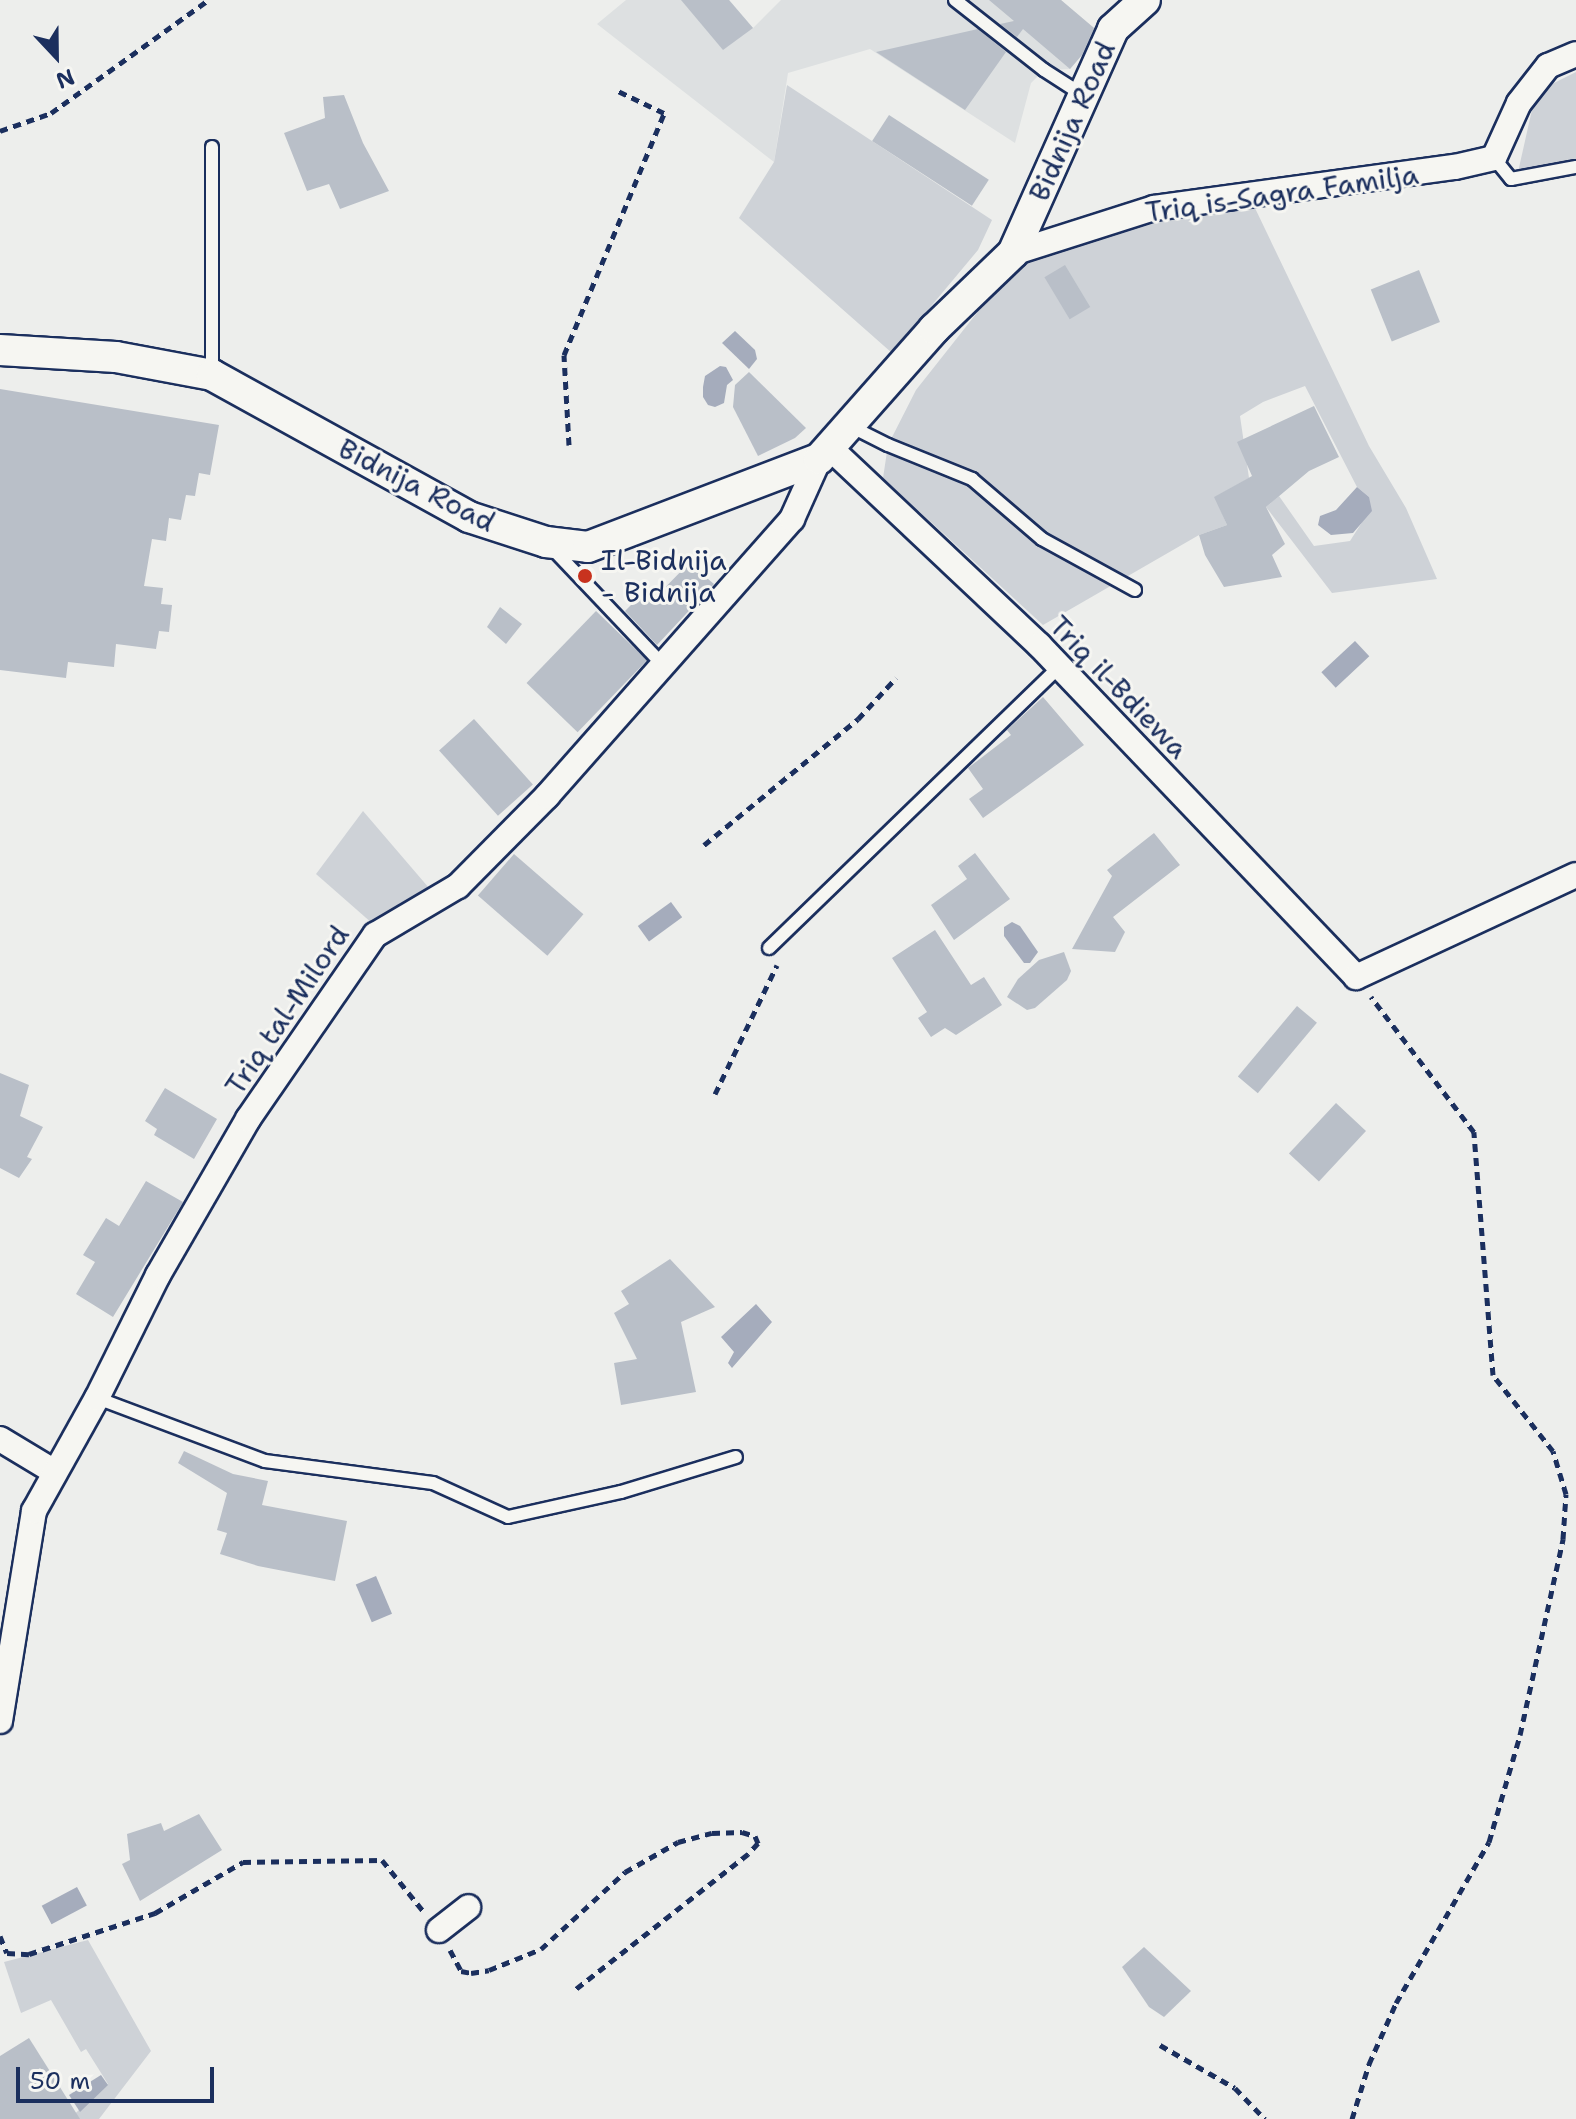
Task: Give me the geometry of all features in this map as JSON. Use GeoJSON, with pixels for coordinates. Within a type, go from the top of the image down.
{"type":"FeatureCollection","features":[{"type":"Feature","properties":{"kind":"street","name":"Bidnija Road"},"geometry":{"type":"LineString","coordinates":[[1013,253],[1113,29],[1145,0]]}},
{"type":"Feature","properties":{"kind":"street"},"geometry":{"type":"LineString","coordinates":[[1494,158],[1519,103],[1548,66],[1576,54]]}},
{"type":"Feature","properties":{"kind":"street","name":"Triq is-Sagra Familja"},"geometry":{"type":"LineString","coordinates":[[824,453],[934,329],[1013,253],[1154,208],[1455,167],[1494,158]]}},
{"type":"Feature","properties":{"kind":"street","name":"Bidnija Road"},"geometry":{"type":"LineString","coordinates":[[0,350],[116,357],[212,375],[469,517],[546,542],[588,547],[824,453]]}},
{"type":"Feature","properties":{"kind":"street","name":"Triq tal-Milord"},"geometry":{"type":"LineString","coordinates":[[0,1721],[34,1511],[53,1471],[97,1398],[158,1275],[248,1119],[375,935],[458,886],[547,796],[792,519],[824,453]]}},
{"type":"Feature","properties":{"kind":"street","name":"Triq il-Bdiewa"},"geometry":{"type":"LineString","coordinates":[[824,453],[1039,645],[1356,977]]}},
{"type":"Feature","properties":{"kind":"street"},"geometry":{"type":"LineString","coordinates":[[1356,977],[1576,875]]}},
{"type":"Feature","properties":{"kind":"street"},"geometry":{"type":"LineString","coordinates":[[0,1439],[53,1471]]}},
{"type":"Feature","properties":{"kind":"street"},"geometry":{"type":"LineString","coordinates":[[439,1930],[468,1907]]}},
{"type":"Feature","properties":{"kind":"lane"},"geometry":{"type":"LineString","coordinates":[[955,0],[1044,70],[1083,95]]}},
{"type":"Feature","properties":{"kind":"lane"},"geometry":{"type":"LineString","coordinates":[[212,147],[212,375]]}},
{"type":"Feature","properties":{"kind":"lane"},"geometry":{"type":"LineString","coordinates":[[1494,158],[1511,179],[1576,167]]}},
{"type":"Feature","properties":{"kind":"lane"},"geometry":{"type":"LineString","coordinates":[[850,426],[972,479],[1042,539],[1135,590]]}},
{"type":"Feature","properties":{"kind":"lane"},"geometry":{"type":"LineString","coordinates":[[546,542],[663,665]]}},
{"type":"Feature","properties":{"kind":"lane"},"geometry":{"type":"LineString","coordinates":[[769,948],[1058,668]]}},
{"type":"Feature","properties":{"kind":"lane"},"geometry":{"type":"LineString","coordinates":[[97,1398],[265,1461],[433,1483],[508,1517],[621,1492],[736,1457]]}},
{"type":"Feature","properties":{"kind":"path"},"geometry":{"type":"LineString","coordinates":[[0,131],[51,113],[208,0]]}},
{"type":"Feature","properties":{"kind":"path"},"geometry":{"type":"LineString","coordinates":[[569,445],[564,355],[664,113],[614,89]]}},
{"type":"Feature","properties":{"kind":"path"},"geometry":{"type":"LineString","coordinates":[[704,845],[858,719],[896,678]]}},
{"type":"Feature","properties":{"kind":"path"},"geometry":{"type":"LineString","coordinates":[[715,1094],[780,960],[769,948]]}},
{"type":"Feature","properties":{"kind":"path"},"geometry":{"type":"LineString","coordinates":[[1352,2119],[1369,2064],[1396,2003],[1489,1842],[1524,1720],[1563,1539],[1566,1494],[1553,1451],[1493,1375],[1474,1132],[1356,977]]}},
{"type":"Feature","properties":{"kind":"path"},"geometry":{"type":"LineString","coordinates":[[1160,2045],[1235,2088],[1265,2119]]}},
{"type":"Feature","properties":{"kind":"shaded area"},"geometry":{"type":"Polygon","coordinates":[[[626,0],[729,0],[753,28],[781,0],[1061,0],[1100,33],[1070,69],[1044,70],[1031,83],[1015,143],[870,49],[788,73],[774,162],[597,24],[626,0]]]}},
{"type":"Feature","properties":{"kind":"shaded area"},"geometry":{"type":"Polygon","coordinates":[[[1576,72],[1576,165],[1518,172],[1536,92],[1576,72]]]}},
{"type":"Feature","properties":{"kind":"shaded area"},"geometry":{"type":"Polygon","coordinates":[[[787,85],[992,220],[978,250],[892,353],[739,218],[774,162],[787,85]]]}},
{"type":"Feature","properties":{"kind":"shaded area"},"geometry":{"type":"Polygon","coordinates":[[[1254,206],[1369,446],[1406,508],[1437,579],[1332,593],[1266,507],[1279,496],[1314,546],[1350,541],[1366,516],[1369,497],[1357,487],[1305,386],[1263,402],[1240,416],[1249,478],[1215,497],[1227,525],[1199,535],[1043,625],[883,478],[888,445],[916,390],[1010,271],[1033,258],[1174,217],[1254,206]]]}},
{"type":"Feature","properties":{"kind":"shaded area"},"geometry":{"type":"Polygon","coordinates":[[[363,811],[429,888],[373,924],[316,874],[363,811]]]}},
{"type":"Feature","properties":{"kind":"shaded area"},"geometry":{"type":"Polygon","coordinates":[[[88,1940],[151,2051],[99,2119],[69,2119],[108,2084],[86,2049],[81,2052],[51,2000],[21,2013],[4,1962],[88,1940]]]}},
{"type":"Feature","properties":{"kind":"water"},"geometry":{"type":"Polygon","coordinates":[[[735,331],[755,350],[757,359],[749,369],[722,343],[735,331]]]}},
{"type":"Feature","properties":{"kind":"water"},"geometry":{"type":"Polygon","coordinates":[[[720,366],[726,367],[733,380],[727,385],[724,403],[715,407],[708,405],[703,397],[703,387],[705,376],[720,366]]]}},
{"type":"Feature","properties":{"kind":"water"},"geometry":{"type":"Polygon","coordinates":[[[1357,487],[1369,497],[1372,511],[1353,533],[1331,535],[1318,525],[1320,516],[1336,510],[1357,487]]]}},
{"type":"Feature","properties":{"kind":"water"},"geometry":{"type":"Polygon","coordinates":[[[1355,641],[1369,656],[1336,688],[1321,672],[1355,641]]]}},
{"type":"Feature","properties":{"kind":"water"},"geometry":{"type":"Polygon","coordinates":[[[671,902],[682,917],[649,941],[638,926],[671,902]]]}},
{"type":"Feature","properties":{"kind":"water"},"geometry":{"type":"Polygon","coordinates":[[[1012,922],[1020,926],[1038,952],[1030,963],[1024,963],[1004,936],[1004,927],[1012,922]]]}},
{"type":"Feature","properties":{"kind":"water"},"geometry":{"type":"Polygon","coordinates":[[[756,1304],[772,1322],[732,1368],[728,1363],[734,1352],[721,1337],[756,1304]]]}},
{"type":"Feature","properties":{"kind":"water"},"geometry":{"type":"Polygon","coordinates":[[[376,1576],[392,1614],[372,1622],[356,1585],[376,1576]]]}},
{"type":"Feature","properties":{"kind":"water"},"geometry":{"type":"Polygon","coordinates":[[[77,1887],[87,1906],[52,1924],[42,1906],[77,1887]]]}},
{"type":"Feature","properties":{"kind":"water"},"geometry":{"type":"Polygon","coordinates":[[[101,2075],[108,2085],[80,2112],[69,2095],[101,2075]]]}},
{"type":"Feature","properties":{"kind":"building"},"geometry":{"type":"Polygon","coordinates":[[[681,0],[729,0],[753,28],[723,50],[681,0]]]}},
{"type":"Feature","properties":{"kind":"building"},"geometry":{"type":"Polygon","coordinates":[[[989,0],[1061,0],[1094,28],[1082,55],[1070,69],[1023,29],[1017,37],[1000,24],[1014,21],[989,0]]]}},
{"type":"Feature","properties":{"kind":"building"},"geometry":{"type":"Polygon","coordinates":[[[978,29],[1006,52],[965,110],[876,52],[978,29]]]}},
{"type":"Feature","properties":{"kind":"building"},"geometry":{"type":"Polygon","coordinates":[[[344,95],[363,143],[389,191],[340,209],[329,184],[307,191],[284,133],[325,118],[323,97],[344,95]]]}},
{"type":"Feature","properties":{"kind":"building"},"geometry":{"type":"Polygon","coordinates":[[[889,115],[989,180],[972,206],[872,141],[889,115]]]}},
{"type":"Feature","properties":{"kind":"building"},"geometry":{"type":"Polygon","coordinates":[[[1065,265],[1090,307],[1070,319],[1044,277],[1065,265]]]}},
{"type":"Feature","properties":{"kind":"building"},"geometry":{"type":"Polygon","coordinates":[[[1419,270],[1440,322],[1392,341],[1371,289],[1419,270]]]}},
{"type":"Feature","properties":{"kind":"building"},"geometry":{"type":"Polygon","coordinates":[[[749,372],[806,428],[795,438],[758,456],[733,407],[735,385],[749,372]]]}},
{"type":"Feature","properties":{"kind":"building"},"geometry":{"type":"Polygon","coordinates":[[[0,389],[219,425],[210,475],[199,473],[195,496],[186,495],[181,520],[169,518],[166,541],[152,539],[144,586],[163,588],[161,604],[172,605],[169,632],[159,631],[156,649],[116,644],[114,667],[68,662],[66,678],[0,670],[0,389]]]}},
{"type":"Feature","properties":{"kind":"building"},"geometry":{"type":"Polygon","coordinates":[[[1314,406],[1339,457],[1309,471],[1266,507],[1285,544],[1272,555],[1282,577],[1224,587],[1205,555],[1199,535],[1227,525],[1214,497],[1252,476],[1237,442],[1314,406]]]}},
{"type":"Feature","properties":{"kind":"building"},"geometry":{"type":"Polygon","coordinates":[[[689,563],[714,584],[657,645],[625,611],[642,594],[651,602],[689,563]]]}},
{"type":"Feature","properties":{"kind":"building"},"geometry":{"type":"Polygon","coordinates":[[[500,607],[522,624],[506,644],[487,627],[500,607]]]}},
{"type":"Feature","properties":{"kind":"building"},"geometry":{"type":"Polygon","coordinates":[[[596,611],[647,660],[578,732],[527,683],[596,611]]]}},
{"type":"Feature","properties":{"kind":"building"},"geometry":{"type":"Polygon","coordinates":[[[1043,697],[1084,745],[983,818],[969,799],[983,789],[968,768],[1011,735],[1007,730],[1043,697]]]}},
{"type":"Feature","properties":{"kind":"building"},"geometry":{"type":"Polygon","coordinates":[[[474,719],[533,784],[498,816],[439,750],[474,719]]]}},
{"type":"Feature","properties":{"kind":"building"},"geometry":{"type":"Polygon","coordinates":[[[1154,833],[1180,865],[1113,917],[1125,932],[1115,952],[1072,949],[1112,876],[1107,870],[1154,833]]]}},
{"type":"Feature","properties":{"kind":"building"},"geometry":{"type":"Polygon","coordinates":[[[975,853],[1010,899],[954,940],[931,905],[967,879],[958,866],[975,853]]]}},
{"type":"Feature","properties":{"kind":"building"},"geometry":{"type":"Polygon","coordinates":[[[514,854],[583,914],[547,956],[478,896],[514,854]]]}},
{"type":"Feature","properties":{"kind":"building"},"geometry":{"type":"Polygon","coordinates":[[[935,930],[971,985],[984,977],[1002,1005],[956,1035],[945,1028],[931,1037],[918,1018],[927,1012],[892,958],[935,930]]]}},
{"type":"Feature","properties":{"kind":"building"},"geometry":{"type":"Polygon","coordinates":[[[1064,952],[1071,971],[1067,980],[1035,1008],[1027,1010],[1007,997],[1018,979],[1039,960],[1064,952]]]}},
{"type":"Feature","properties":{"kind":"building"},"geometry":{"type":"Polygon","coordinates":[[[1297,1006],[1317,1023],[1258,1093],[1238,1076],[1297,1006]]]}},
{"type":"Feature","properties":{"kind":"building"},"geometry":{"type":"Polygon","coordinates":[[[0,1073],[29,1085],[20,1116],[43,1127],[27,1157],[32,1159],[19,1178],[0,1168],[0,1073]]]}},
{"type":"Feature","properties":{"kind":"building"},"geometry":{"type":"Polygon","coordinates":[[[165,1088],[217,1119],[194,1159],[154,1135],[157,1129],[145,1121],[165,1088]]]}},
{"type":"Feature","properties":{"kind":"building"},"geometry":{"type":"Polygon","coordinates":[[[1336,1103],[1366,1131],[1319,1181],[1289,1153],[1336,1103]]]}},
{"type":"Feature","properties":{"kind":"building"},"geometry":{"type":"Polygon","coordinates":[[[146,1181],[183,1202],[113,1317],[76,1294],[95,1262],[83,1255],[106,1218],[119,1226],[146,1181]]]}},
{"type":"Feature","properties":{"kind":"building"},"geometry":{"type":"Polygon","coordinates":[[[670,1259],[715,1307],[681,1322],[696,1392],[621,1405],[614,1363],[637,1359],[614,1313],[629,1304],[621,1291],[670,1259]]]}},
{"type":"Feature","properties":{"kind":"building"},"geometry":{"type":"Polygon","coordinates":[[[184,1451],[233,1474],[268,1481],[262,1505],[347,1521],[335,1581],[258,1566],[220,1554],[227,1533],[217,1530],[227,1493],[178,1463],[184,1451]]]}},
{"type":"Feature","properties":{"kind":"building"},"geometry":{"type":"Polygon","coordinates":[[[199,1814],[222,1850],[140,1901],[122,1864],[130,1860],[127,1834],[161,1823],[164,1831],[199,1814]]]}},
{"type":"Feature","properties":{"kind":"building"},"geometry":{"type":"Polygon","coordinates":[[[1144,1947],[1191,1991],[1164,2017],[1149,2007],[1122,1967],[1144,1947]]]}},
{"type":"Feature","properties":{"kind":"building"},"geometry":{"type":"Polygon","coordinates":[[[29,2038],[80,2119],[0,2119],[0,2056],[29,2038]]]}},
{"type":"Feature","properties":{"kind":"place","name":"Il-Bidnija - Bidnija"},"geometry":{"type":"Point","coordinates":[585,576]}}]}
